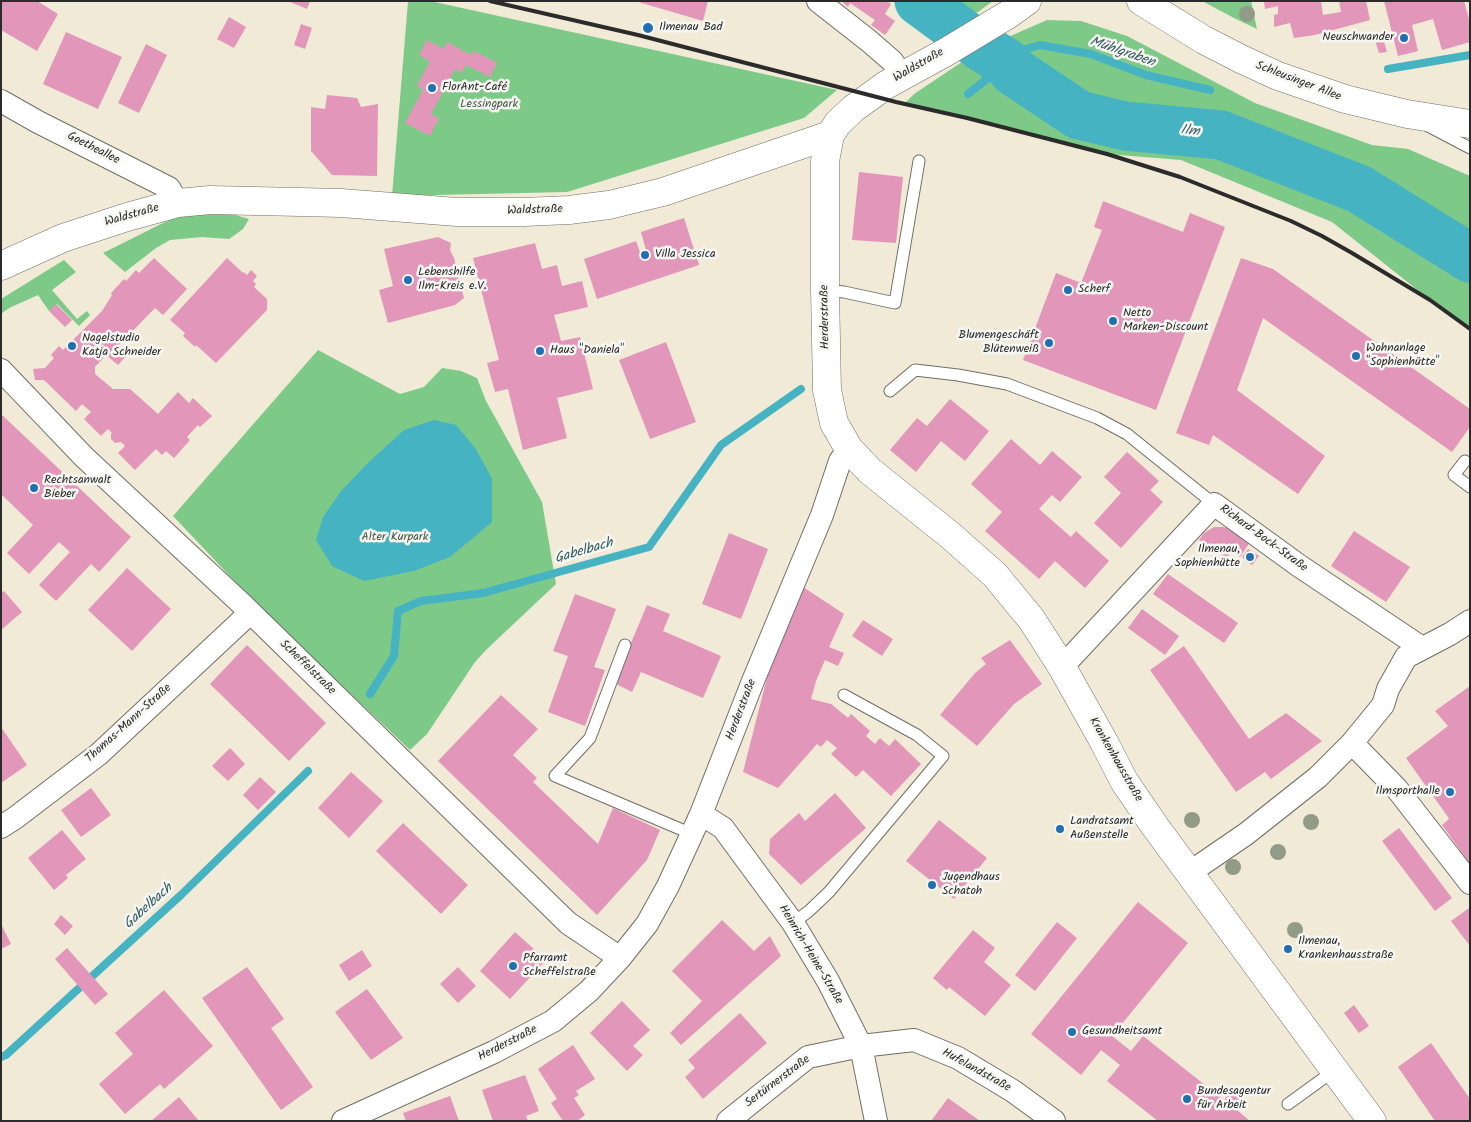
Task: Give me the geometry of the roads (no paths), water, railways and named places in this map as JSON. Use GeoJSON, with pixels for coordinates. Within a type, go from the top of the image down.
{"type":"FeatureCollection","features":[{"type":"Feature","properties":{"kind":"street"},"geometry":{"type":"LineString","coordinates":[[818,1],[892,61],[903,76]]}},
{"type":"Feature","properties":{"kind":"street","name":"Schleusinger Allee"},"geometry":{"type":"LineString","coordinates":[[1141,1],[1204,40],[1278,76],[1345,99],[1407,114],[1470,124]]}},
{"type":"Feature","properties":{"kind":"street","name":"Waldstraße"},"geometry":{"type":"LineString","coordinates":[[1,266],[63,238],[178,203],[210,200],[249,200],[341,203],[457,212],[524,212],[569,210],[609,205],[663,192],[830,135],[838,123],[854,108],[886,85],[946,52],[1018,7]]}},
{"type":"Feature","properties":{"kind":"street","name":"Goetheallee"},"geometry":{"type":"LineString","coordinates":[[1,102],[169,188],[178,203]]}},
{"type":"Feature","properties":{"kind":"street","name":"Herderstraße"},"geometry":{"type":"LineString","coordinates":[[343,1121],[494,1052],[554,1021],[589,991],[620,958],[647,924],[668,886],[701,814],[753,681],[822,515],[840,461],[849,449],[834,423],[828,390],[825,290],[825,161],[830,135]]}},
{"type":"Feature","properties":{"kind":"street","name":"Scheffelstraße"},"geometry":{"type":"LineString","coordinates":[[1,370],[84,457],[250,613],[568,923],[620,958]]}},
{"type":"Feature","properties":{"kind":"street","name":"Krankenhausstraße"},"geometry":{"type":"LineString","coordinates":[[849,449],[870,471],[951,536],[995,575],[1032,620],[1062,666],[1124,781],[1189,873],[1372,1121]]}},
{"type":"Feature","properties":{"kind":"street","name":"Richard-Bock-Straße"},"geometry":{"type":"LineString","coordinates":[[1062,666],[1214,504],[1298,565],[1422,648]]}},
{"type":"Feature","properties":{"kind":"street","name":"Thomas-Mann-Straße"},"geometry":{"type":"LineString","coordinates":[[1,827],[99,754],[250,613]]}},
{"type":"Feature","properties":{"kind":"street"},"geometry":{"type":"LineString","coordinates":[[1189,873],[1246,834],[1318,777],[1352,743],[1383,705],[1388,689],[1406,657],[1450,634],[1470,621]]}},
{"type":"Feature","properties":{"kind":"street"},"geometry":{"type":"LineString","coordinates":[[1352,743],[1397,789],[1470,884]]}},
{"type":"Feature","properties":{"kind":"street","name":"Heinrich-Heine-Straße"},"geometry":{"type":"LineString","coordinates":[[701,814],[723,828],[793,923],[828,982],[861,1046],[876,1121]]}},
{"type":"Feature","properties":{"kind":"street","name":"Hufelandstraße"},"geometry":{"type":"LineString","coordinates":[[861,1046],[914,1040],[958,1058],[1013,1091],[1054,1121]]}},
{"type":"Feature","properties":{"kind":"street","name":"Sertürnerstraße"},"geometry":{"type":"LineString","coordinates":[[728,1121],[808,1057],[861,1046]]}},
{"type":"Feature","properties":{"kind":"lane"},"geometry":{"type":"LineString","coordinates":[[1407,114],[1470,148]]}},
{"type":"Feature","properties":{"kind":"lane"},"geometry":{"type":"LineString","coordinates":[[825,290],[844,292],[895,303],[919,161]]}},
{"type":"Feature","properties":{"kind":"lane"},"geometry":{"type":"LineString","coordinates":[[890,391],[915,370],[958,375],[1007,384],[1097,418],[1126,434],[1214,504]]}},
{"type":"Feature","properties":{"kind":"lane"},"geometry":{"type":"LineString","coordinates":[[1464,461],[1454,475],[1470,488]]}},
{"type":"Feature","properties":{"kind":"lane"},"geometry":{"type":"LineString","coordinates":[[625,645],[590,738],[555,776],[692,834]]}},
{"type":"Feature","properties":{"kind":"lane"},"geometry":{"type":"LineString","coordinates":[[793,923],[829,892],[943,756],[916,735],[844,695]]}},
{"type":"Feature","properties":{"kind":"lane"},"geometry":{"type":"LineString","coordinates":[[1288,1104],[1335,1070]]}},
{"type":"Feature","properties":{"kind":"water"},"geometry":{"type":"Polygon","coordinates":[[[434,420],[456,425],[476,449],[492,479],[492,522],[450,557],[414,571],[364,581],[332,566],[316,540],[323,517],[342,490],[404,430],[434,420]]]}},
{"type":"Feature","properties":{"kind":"waterway","name":"Ilm"},"geometry":{"type":"LineString","coordinates":[[919,1],[983,48],[1007,63],[1013,71],[1079,115],[1125,126],[1221,135],[1359,189],[1470,258]]}},
{"type":"Feature","properties":{"kind":"waterway","name":"Mühlgraben"},"geometry":{"type":"LineString","coordinates":[[998,57],[1040,45],[1091,54],[1146,75],[1210,90]]}},
{"type":"Feature","properties":{"kind":"waterway","name":"Mühlgraben"},"geometry":{"type":"LineString","coordinates":[[1388,69],[1470,55]]}},
{"type":"Feature","properties":{"kind":"waterway","name":"Gabelbach"},"geometry":{"type":"LineString","coordinates":[[968,94],[1007,63]]}},
{"type":"Feature","properties":{"kind":"waterway","name":"Gabelbach"},"geometry":{"type":"LineString","coordinates":[[370,694],[394,656],[398,611],[421,601],[483,593],[649,547],[721,445],[801,389]]}},
{"type":"Feature","properties":{"kind":"waterway","name":"Gabelbach"},"geometry":{"type":"LineString","coordinates":[[1,1057],[6,1055],[182,894],[308,771]]}},
{"type":"Feature","properties":{"kind":"railway"},"geometry":{"type":"LineString","coordinates":[[490,1],[638,35],[896,102],[967,118],[1107,154],[1180,177],[1291,221],[1322,236],[1430,300],[1470,329]]}},
{"type":"Feature","properties":{"kind":"place","name":"Ilmenau Bad"},"geometry":{"type":"Point","coordinates":[648,28]}},
{"type":"Feature","properties":{"kind":"place","name":"Neuschwander"},"geometry":{"type":"Point","coordinates":[1404,38]}},
{"type":"Feature","properties":{"kind":"place","name":"FlorAnt-Café"},"geometry":{"type":"Point","coordinates":[432,88]}},
{"type":"Feature","properties":{"kind":"place","name":"Villa Jessica"},"geometry":{"type":"Point","coordinates":[645,255]}},
{"type":"Feature","properties":{"kind":"place","name":"Lebenshilfe Ilm-Kreis e.V."},"geometry":{"type":"Point","coordinates":[408,280]}},
{"type":"Feature","properties":{"kind":"place","name":"Scherf"},"geometry":{"type":"Point","coordinates":[1068,290]}},
{"type":"Feature","properties":{"kind":"place","name":"Netto Marken-Discount"},"geometry":{"type":"Point","coordinates":[1113,321]}},
{"type":"Feature","properties":{"kind":"place","name":"Blumengeschäft Blütenweiß"},"geometry":{"type":"Point","coordinates":[1049,343]}},
{"type":"Feature","properties":{"kind":"place","name":"Nagelstudio Katja Schneider"},"geometry":{"type":"Point","coordinates":[72,346]}},
{"type":"Feature","properties":{"kind":"place","name":"Haus \"Daniela\""},"geometry":{"type":"Point","coordinates":[540,351]}},
{"type":"Feature","properties":{"kind":"place","name":"Wohnanlage \"Sophienhütte\""},"geometry":{"type":"Point","coordinates":[1356,356]}},
{"type":"Feature","properties":{"kind":"place","name":"Rechtsanwalt Bieber"},"geometry":{"type":"Point","coordinates":[34,488]}},
{"type":"Feature","properties":{"kind":"place","name":"Ilmenau, Sophienhütte"},"geometry":{"type":"Point","coordinates":[1250,557]}},
{"type":"Feature","properties":{"kind":"place","name":"Ilmsporthalle"},"geometry":{"type":"Point","coordinates":[1450,792]}},
{"type":"Feature","properties":{"kind":"place","name":"Landratsamt Außenstelle"},"geometry":{"type":"Point","coordinates":[1060,829]}},
{"type":"Feature","properties":{"kind":"place","name":"Jugendhaus Schatoh"},"geometry":{"type":"Point","coordinates":[932,885]}},
{"type":"Feature","properties":{"kind":"place","name":"Ilmenau, Krankenhausstraße"},"geometry":{"type":"Point","coordinates":[1288,949]}},
{"type":"Feature","properties":{"kind":"place","name":"Pfarramt Scheffelstraße"},"geometry":{"type":"Point","coordinates":[513,966]}},
{"type":"Feature","properties":{"kind":"place","name":"Gesundheitsamt"},"geometry":{"type":"Point","coordinates":[1072,1032]}},
{"type":"Feature","properties":{"kind":"place","name":"Bundesagentur für Arbeit"},"geometry":{"type":"Point","coordinates":[1187,1099]}},
{"type":"Feature","properties":{"kind":"park label","name":"Lessingpark"},"geometry":{"type":"Point","coordinates":[489,105]}},
{"type":"Feature","properties":{"kind":"park label","name":"Alter Kurpark"},"geometry":{"type":"Point","coordinates":[395,538]}}]}
